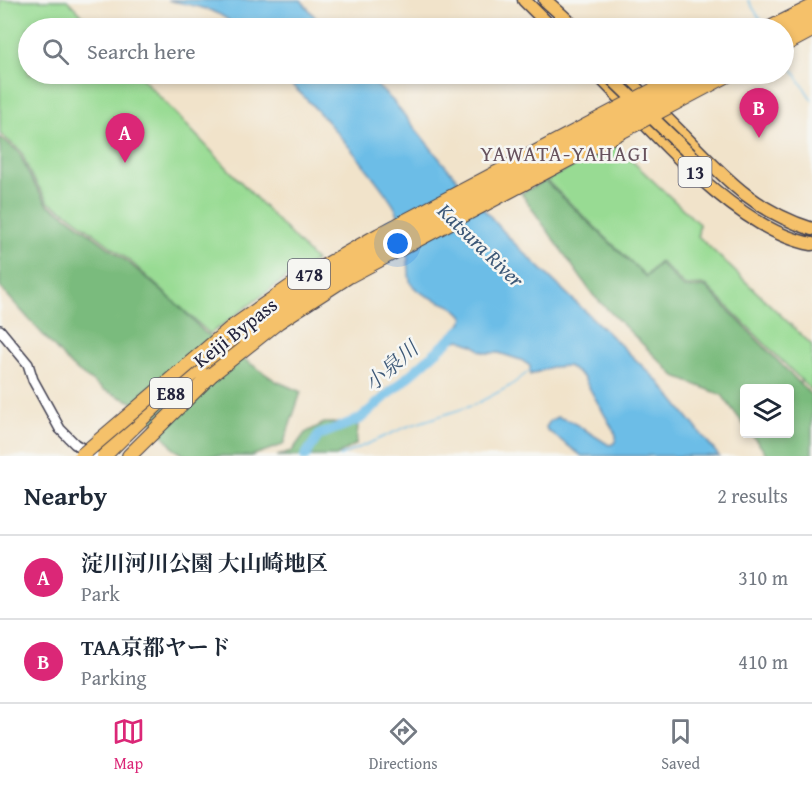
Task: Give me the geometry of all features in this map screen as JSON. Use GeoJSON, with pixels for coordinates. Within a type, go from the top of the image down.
{"type":"FeatureCollection","features":[{"type":"Feature","properties":{"kind":"highway"},"geometry":{"type":"LineString","coordinates":[[793,18],[812,6]]}},
{"type":"Feature","properties":{"kind":"highway"},"geometry":{"type":"LineString","coordinates":[[794,24],[812,19]]}},
{"type":"Feature","properties":{"kind":"highway"},"geometry":{"type":"LineString","coordinates":[[794,39],[812,30]]}},
{"type":"Feature","properties":{"kind":"highway","name":"478"},"geometry":{"type":"LineString","coordinates":[[81,456],[231,328],[300,280],[379,235],[664,84]]}},
{"type":"Feature","properties":{"kind":"highway","name":"Keiji Bypass"},"geometry":{"type":"LineString","coordinates":[[114,456],[170,399],[243,336],[308,289],[384,244],[689,84]]}},
{"type":"Feature","properties":{"kind":"highway","name":"Keiji Bypass"},"geometry":{"type":"LineString","coordinates":[[129,456],[211,375],[278,322],[314,297],[359,270],[711,84]]}},
{"type":"Feature","properties":{"kind":"highway","name":"E88"},"geometry":{"type":"LineString","coordinates":[[104,456],[181,384],[216,354],[243,336]]}},
{"type":"Feature","properties":{"kind":"highway"},"geometry":{"type":"LineString","coordinates":[[140,456],[211,375]]}},
{"type":"Feature","properties":{"kind":"main road"},"geometry":{"type":"LineString","coordinates":[[524,0],[542,18]]}},
{"type":"Feature","properties":{"kind":"main road"},"geometry":{"type":"LineString","coordinates":[[535,0],[553,18]]}},
{"type":"Feature","properties":{"kind":"main road"},"geometry":{"type":"LineString","coordinates":[[545,0],[565,18]]}},
{"type":"Feature","properties":{"kind":"main road","name":"13"},"geometry":{"type":"LineString","coordinates":[[608,84],[753,209],[774,221],[811,236]]}},
{"type":"Feature","properties":{"kind":"main road","name":"13"},"geometry":{"type":"LineString","coordinates":[[617,84],[695,160]]}},
{"type":"Feature","properties":{"kind":"main road","name":"13"},"geometry":{"type":"LineString","coordinates":[[630,84],[695,160]]}},
{"type":"Feature","properties":{"kind":"street"},"geometry":{"type":"LineString","coordinates":[[0,330],[26,357],[33,380],[60,429],[75,444],[95,456]]}},
{"type":"Feature","properties":{"kind":"green space"},"geometry":{"type":"Polygon","coordinates":[[[0,0],[67,0],[85,18],[18,18],[18,84],[148,84],[316,261],[286,278],[210,334],[131,262],[66,212],[49,203],[31,175],[21,151],[0,134],[0,0]]]}},
{"type":"Feature","properties":{"kind":"green space"},"geometry":{"type":"Polygon","coordinates":[[[0,137],[19,152],[30,177],[48,205],[64,214],[129,263],[179,306],[204,332],[276,381],[301,392],[283,445],[251,456],[186,456],[174,449],[139,405],[104,390],[72,367],[0,287],[0,137]]]}},
{"type":"Feature","properties":{"kind":"green space"},"geometry":{"type":"Polygon","coordinates":[[[615,145],[699,224],[698,236],[812,345],[812,391],[706,285],[685,286],[660,261],[646,276],[546,180],[615,145]]]}},
{"type":"Feature","properties":{"kind":"green space"},"geometry":{"type":"Polygon","coordinates":[[[545,181],[646,277],[660,263],[684,288],[706,287],[812,396],[812,456],[768,456],[754,438],[794,438],[794,384],[740,384],[740,420],[722,395],[676,377],[593,295],[521,193],[545,181]]]}},
{"type":"Feature","properties":{"kind":"green space"},"geometry":{"type":"Polygon","coordinates":[[[324,423],[346,423],[358,426],[356,444],[336,456],[277,456],[291,452],[305,433],[324,423]]]}},
{"type":"Feature","properties":{"kind":"water"},"geometry":{"type":"Polygon","coordinates":[[[168,0],[301,0],[316,18],[225,18],[196,6],[168,0]]]}},
{"type":"Feature","properties":{"kind":"water","name":"Katsura River"},"geometry":{"type":"Polygon","coordinates":[[[290,84],[375,84],[393,101],[443,163],[512,241],[659,382],[719,456],[582,456],[547,430],[546,427],[550,421],[557,417],[571,421],[609,445],[616,440],[616,435],[583,377],[568,366],[551,367],[530,375],[530,366],[521,360],[499,353],[487,353],[460,340],[452,342],[448,336],[464,318],[453,308],[417,290],[411,284],[408,256],[397,212],[360,160],[290,84]]]}},
{"type":"Feature","properties":{"kind":"waterway"},"geometry":{"type":"LineString","coordinates":[[748,0],[759,18]]}},
{"type":"Feature","properties":{"kind":"waterway"},"geometry":{"type":"LineString","coordinates":[[794,72],[812,100]]}},
{"type":"Feature","properties":{"kind":"waterway","name":"小泉川"},"geometry":{"type":"LineString","coordinates":[[305,456],[319,435],[360,419],[461,330]]}},
{"type":"Feature","properties":{"kind":"waterway"},"geometry":{"type":"LineString","coordinates":[[340,456],[406,427],[474,405],[510,386],[532,369]]}},
{"type":"Feature","properties":{"kind":"place","name":"TAA京都ヤード"},"geometry":{"type":"Point","coordinates":[759,138]}},
{"type":"Feature","properties":{"kind":"place","name":"淀川河川公園 大山崎地区"},"geometry":{"type":"Point","coordinates":[125,163]}},
{"type":"Feature","properties":{"kind":"district","name":"YAWATA-YAHAGI"},"geometry":{"type":"Point","coordinates":[565,153]}}]}
